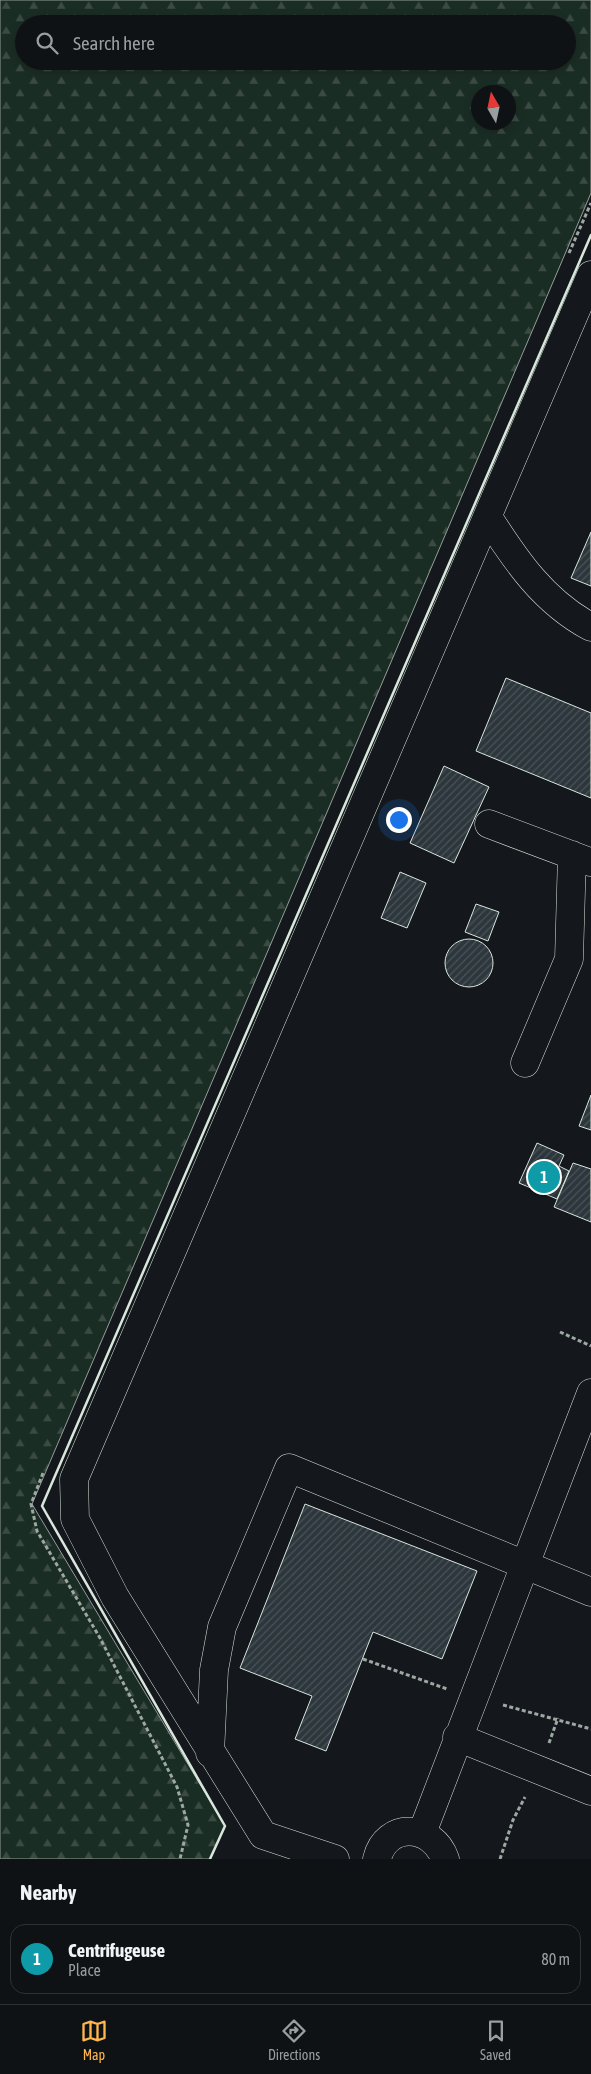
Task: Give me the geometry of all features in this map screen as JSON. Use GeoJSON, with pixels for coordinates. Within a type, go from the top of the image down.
{"type":"FeatureCollection","features":[{"type":"Feature","properties":{"kind":"street"},"geometry":{"type":"LineString","coordinates":[[334,1859],[263,1835],[210,1753],[115,1597],[75,1519],[74,1480],[591,275]]}},
{"type":"Feature","properties":{"kind":"street"},"geometry":{"type":"LineString","coordinates":[[488,517],[531,581],[570,616],[591,627]]}},
{"type":"Feature","properties":{"kind":"street"},"geometry":{"type":"LineString","coordinates":[[489,824],[582,859],[569,960],[525,1063]]}},
{"type":"Feature","properties":{"kind":"street"},"geometry":{"type":"LineString","coordinates":[[422,1833],[457,1737],[591,1393]]}},
{"type":"Feature","properties":{"kind":"street"},"geometry":{"type":"LineString","coordinates":[[210,1753],[214,1670],[222,1627],[289,1468],[591,1592]]}},
{"type":"Feature","properties":{"kind":"street"},"geometry":{"type":"LineString","coordinates":[[457,1737],[591,1791]]}},
{"type":"Feature","properties":{"kind":"street"},"geometry":{"type":"LineString","coordinates":[[377,1859],[383,1846],[391,1838],[411,1831],[422,1833],[437,1843],[445,1859]]}},
{"type":"Feature","properties":{"kind":"path"},"geometry":{"type":"LineString","coordinates":[[560,1332],[591,1346]]}},
{"type":"Feature","properties":{"kind":"path"},"geometry":{"type":"LineString","coordinates":[[558,1718],[591,1729]]}},
{"type":"Feature","properties":{"kind":"green space"},"geometry":{"type":"Polygon","coordinates":[[[0,0],[591,0],[591,193],[32,1504],[225,1826],[210,1859],[0,1859],[0,0]]]}},
{"type":"Feature","properties":{"kind":"building"},"geometry":{"type":"Polygon","coordinates":[[[591,532],[591,586],[571,578],[591,532]]]}},
{"type":"Feature","properties":{"kind":"building"},"geometry":{"type":"Polygon","coordinates":[[[506,678],[591,713],[591,798],[476,751],[506,678]]]}},
{"type":"Feature","properties":{"kind":"building"},"geometry":{"type":"Polygon","coordinates":[[[444,766],[489,787],[454,863],[410,843],[444,766]]]}},
{"type":"Feature","properties":{"kind":"building"},"geometry":{"type":"Polygon","coordinates":[[[400,872],[426,883],[407,928],[381,918],[400,872]]]}},
{"type":"Feature","properties":{"kind":"building"},"geometry":{"type":"Polygon","coordinates":[[[476,904],[499,912],[488,941],[465,932],[476,904]]]}},
{"type":"Feature","properties":{"kind":"building"},"geometry":{"type":"Polygon","coordinates":[[[464,939],[474,939],[486,946],[493,958],[493,968],[486,980],[474,987],[464,987],[456,983],[449,976],[445,968],[445,958],[449,950],[456,943],[464,939]]]}},
{"type":"Feature","properties":{"kind":"building"},"geometry":{"type":"Polygon","coordinates":[[[591,1095],[591,1130],[579,1126],[591,1095]]]}},
{"type":"Feature","properties":{"kind":"building"},"geometry":{"type":"Polygon","coordinates":[[[537,1143],[564,1155],[559,1166],[569,1171],[557,1199],[519,1183],[537,1143]]]}},
{"type":"Feature","properties":{"kind":"building"},"geometry":{"type":"Polygon","coordinates":[[[573,1163],[591,1169],[591,1222],[554,1207],[573,1163]]]}},
{"type":"Feature","properties":{"kind":"building"},"geometry":{"type":"Polygon","coordinates":[[[305,1504],[477,1571],[442,1659],[373,1632],[326,1751],[295,1739],[312,1696],[240,1668],[305,1504]]]}},
{"type":"Feature","properties":{"kind":"wall"},"geometry":{"type":"LineString","coordinates":[[210,1859],[225,1826],[42,1506],[591,235]]}},
{"type":"Feature","properties":{"kind":"place","name":"Centrifugeuse"},"geometry":{"type":"Point","coordinates":[544,1177]}}]}
